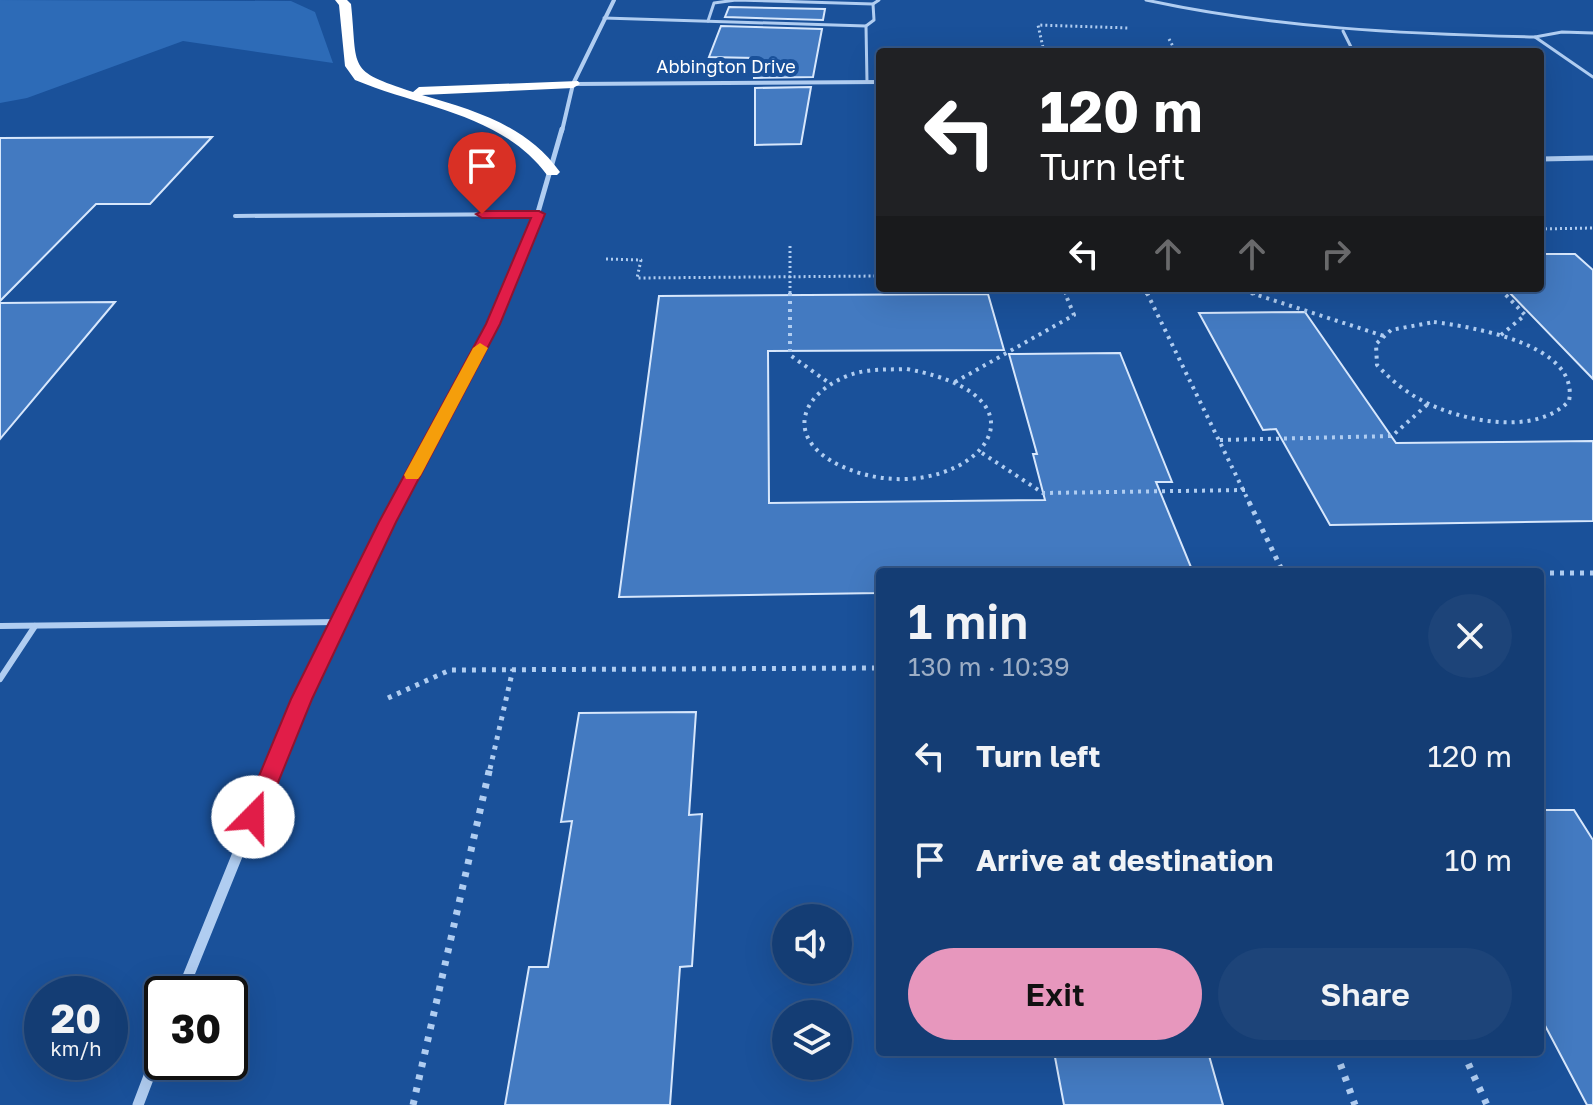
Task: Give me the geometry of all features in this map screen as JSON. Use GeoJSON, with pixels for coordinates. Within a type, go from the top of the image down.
{"type":"FeatureCollection","features":[{"type":"Feature","properties":{"kind":"highway"},"geometry":{"type":"LineString","coordinates":[[341,0],[345,4],[351,66],[360,77],[513,133],[538,151],[552,172]]}},
{"type":"Feature","properties":{"kind":"highway"},"geometry":{"type":"LineString","coordinates":[[385,88],[477,91],[573,84]]}},
{"type":"Feature","properties":{"kind":"street"},"geometry":{"type":"LineString","coordinates":[[188,976],[301,699],[387,522],[493,324],[539,214],[573,84],[614,0]]}},
{"type":"Feature","properties":{"kind":"street","name":"Abbington Drive"},"geometry":{"type":"LineString","coordinates":[[573,84],[876,82]]}},
{"type":"Feature","properties":{"kind":"street"},"geometry":{"type":"LineString","coordinates":[[1544,159],[1593,158]]}},
{"type":"Feature","properties":{"kind":"street"},"geometry":{"type":"LineString","coordinates":[[138,1105],[148,1080]]}},
{"type":"Feature","properties":{"kind":"lane"},"geometry":{"type":"LineString","coordinates":[[708,21],[714,3],[873,4],[879,0]]}},
{"type":"Feature","properties":{"kind":"lane"},"geometry":{"type":"LineString","coordinates":[[1146,0],[1267,23],[1343,31],[1535,37],[1562,32],[1593,33]]}},
{"type":"Feature","properties":{"kind":"lane"},"geometry":{"type":"LineString","coordinates":[[604,18],[866,26],[874,20],[873,4]]}},
{"type":"Feature","properties":{"kind":"lane"},"geometry":{"type":"LineString","coordinates":[[866,26],[867,82]]}},
{"type":"Feature","properties":{"kind":"lane"},"geometry":{"type":"LineString","coordinates":[[1343,31],[1352,48]]}},
{"type":"Feature","properties":{"kind":"lane"},"geometry":{"type":"LineString","coordinates":[[1535,37],[1593,77]]}},
{"type":"Feature","properties":{"kind":"lane"},"geometry":{"type":"LineString","coordinates":[[235,216],[539,214]]}},
{"type":"Feature","properties":{"kind":"lane"},"geometry":{"type":"LineString","coordinates":[[0,626],[339,622]]}},
{"type":"Feature","properties":{"kind":"lane"},"geometry":{"type":"LineString","coordinates":[[0,679],[35,626]]}},
{"type":"Feature","properties":{"kind":"path"},"geometry":{"type":"LineString","coordinates":[[1043,48],[1038,25],[1133,28]]}},
{"type":"Feature","properties":{"kind":"path"},"geometry":{"type":"LineString","coordinates":[[1072,26],[1083,29]]}},
{"type":"Feature","properties":{"kind":"path"},"geometry":{"type":"LineString","coordinates":[[1164,29],[1174,48]]}},
{"type":"Feature","properties":{"kind":"path"},"geometry":{"type":"LineString","coordinates":[[1544,229],[1593,228]]}},
{"type":"Feature","properties":{"kind":"path"},"geometry":{"type":"LineString","coordinates":[[790,246],[790,355],[829,383]]}},
{"type":"Feature","properties":{"kind":"path"},"geometry":{"type":"LineString","coordinates":[[606,259],[641,260],[637,278],[876,276]]}},
{"type":"Feature","properties":{"kind":"path"},"geometry":{"type":"LineString","coordinates":[[955,382],[1074,315],[1065,292]]}},
{"type":"Feature","properties":{"kind":"path"},"geometry":{"type":"LineString","coordinates":[[1146,292],[1281,568]]}},
{"type":"Feature","properties":{"kind":"path"},"geometry":{"type":"LineString","coordinates":[[1247,292],[1384,336]]}},
{"type":"Feature","properties":{"kind":"path"},"geometry":{"type":"LineString","coordinates":[[1501,335],[1525,315],[1503,292]]}},
{"type":"Feature","properties":{"kind":"path"},"geometry":{"type":"LineString","coordinates":[[1434,322],[1465,325],[1501,335],[1530,347],[1564,374],[1571,394],[1569,402],[1555,414],[1518,422],[1472,418],[1428,404],[1397,387],[1377,365],[1376,344],[1391,330],[1434,322]]}},
{"type":"Feature","properties":{"kind":"path"},"geometry":{"type":"LineString","coordinates":[[907,369],[955,382],[980,398],[991,417],[993,428],[982,453],[963,466],[937,475],[892,478],[849,469],[821,454],[807,436],[802,422],[809,399],[829,383],[865,371],[907,369]]}},
{"type":"Feature","properties":{"kind":"path"},"geometry":{"type":"LineString","coordinates":[[1220,440],[1392,436],[1428,404]]}},
{"type":"Feature","properties":{"kind":"path"},"geometry":{"type":"LineString","coordinates":[[982,453],[1043,493],[1245,490]]}},
{"type":"Feature","properties":{"kind":"path"},"geometry":{"type":"LineString","coordinates":[[1544,573],[1593,573]]}},
{"type":"Feature","properties":{"kind":"path"},"geometry":{"type":"LineString","coordinates":[[388,698],[450,670],[876,668]]}},
{"type":"Feature","properties":{"kind":"path"},"geometry":{"type":"LineString","coordinates":[[413,1105],[513,669]]}},
{"type":"Feature","properties":{"kind":"path"},"geometry":{"type":"LineString","coordinates":[[1337,1056],[1355,1105]]}},
{"type":"Feature","properties":{"kind":"path"},"geometry":{"type":"LineString","coordinates":[[1465,1056],[1487,1105]]}},
{"type":"Feature","properties":{"kind":"shaded area"},"geometry":{"type":"Polygon","coordinates":[[[0,0],[291,1],[315,12],[333,63],[183,41],[27,98],[0,103],[0,0]]]}},
{"type":"Feature","properties":{"kind":"building"},"geometry":{"type":"Polygon","coordinates":[[[729,7],[825,9],[823,20],[725,17],[729,7]]]}},
{"type":"Feature","properties":{"kind":"building"},"geometry":{"type":"Polygon","coordinates":[[[721,26],[822,29],[813,77],[754,78],[754,58],[709,57],[721,26]]]}},
{"type":"Feature","properties":{"kind":"building"},"geometry":{"type":"Polygon","coordinates":[[[811,87],[801,144],[755,145],[755,88],[811,87]]]}},
{"type":"Feature","properties":{"kind":"building"},"geometry":{"type":"Polygon","coordinates":[[[212,137],[150,204],[96,204],[0,301],[0,138],[212,137]]]}},
{"type":"Feature","properties":{"kind":"building"},"geometry":{"type":"Polygon","coordinates":[[[1544,254],[1575,254],[1593,270],[1593,379],[1509,292],[1544,292],[1544,254]]]}},
{"type":"Feature","properties":{"kind":"building"},"geometry":{"type":"Polygon","coordinates":[[[988,294],[1004,350],[768,351],[769,503],[1045,500],[1033,454],[1037,454],[1009,354],[1120,353],[1172,482],[1156,482],[1191,568],[876,568],[876,593],[619,597],[659,296],[988,294]]]}},
{"type":"Feature","properties":{"kind":"building"},"geometry":{"type":"Polygon","coordinates":[[[115,302],[0,439],[0,303],[115,302]]]}},
{"type":"Feature","properties":{"kind":"building"},"geometry":{"type":"Polygon","coordinates":[[[1305,312],[1396,443],[1593,441],[1593,521],[1330,525],[1276,429],[1263,430],[1199,313],[1305,312]]]}},
{"type":"Feature","properties":{"kind":"building"},"geometry":{"type":"Polygon","coordinates":[[[696,712],[689,815],[702,814],[692,966],[680,967],[670,1105],[505,1105],[529,967],[548,967],[572,821],[561,822],[579,713],[696,712]]]}},
{"type":"Feature","properties":{"kind":"building"},"geometry":{"type":"Polygon","coordinates":[[[1544,810],[1574,810],[1593,840],[1593,1105],[1587,1105],[1544,1024],[1544,810]]]}},
{"type":"Feature","properties":{"kind":"building"},"geometry":{"type":"Polygon","coordinates":[[[1055,1056],[1209,1056],[1223,1105],[1064,1105],[1055,1056]]]}},
{"type":"Feature","properties":{"kind":"slow traffic"},"geometry":{"type":"LineString","coordinates":[[412,475],[480,348]]}},
{"type":"Feature","properties":{"kind":"route"},"geometry":{"type":"LineString","coordinates":[[253,817],[301,699],[387,522],[493,324],[539,214],[482,214]]}}]}
